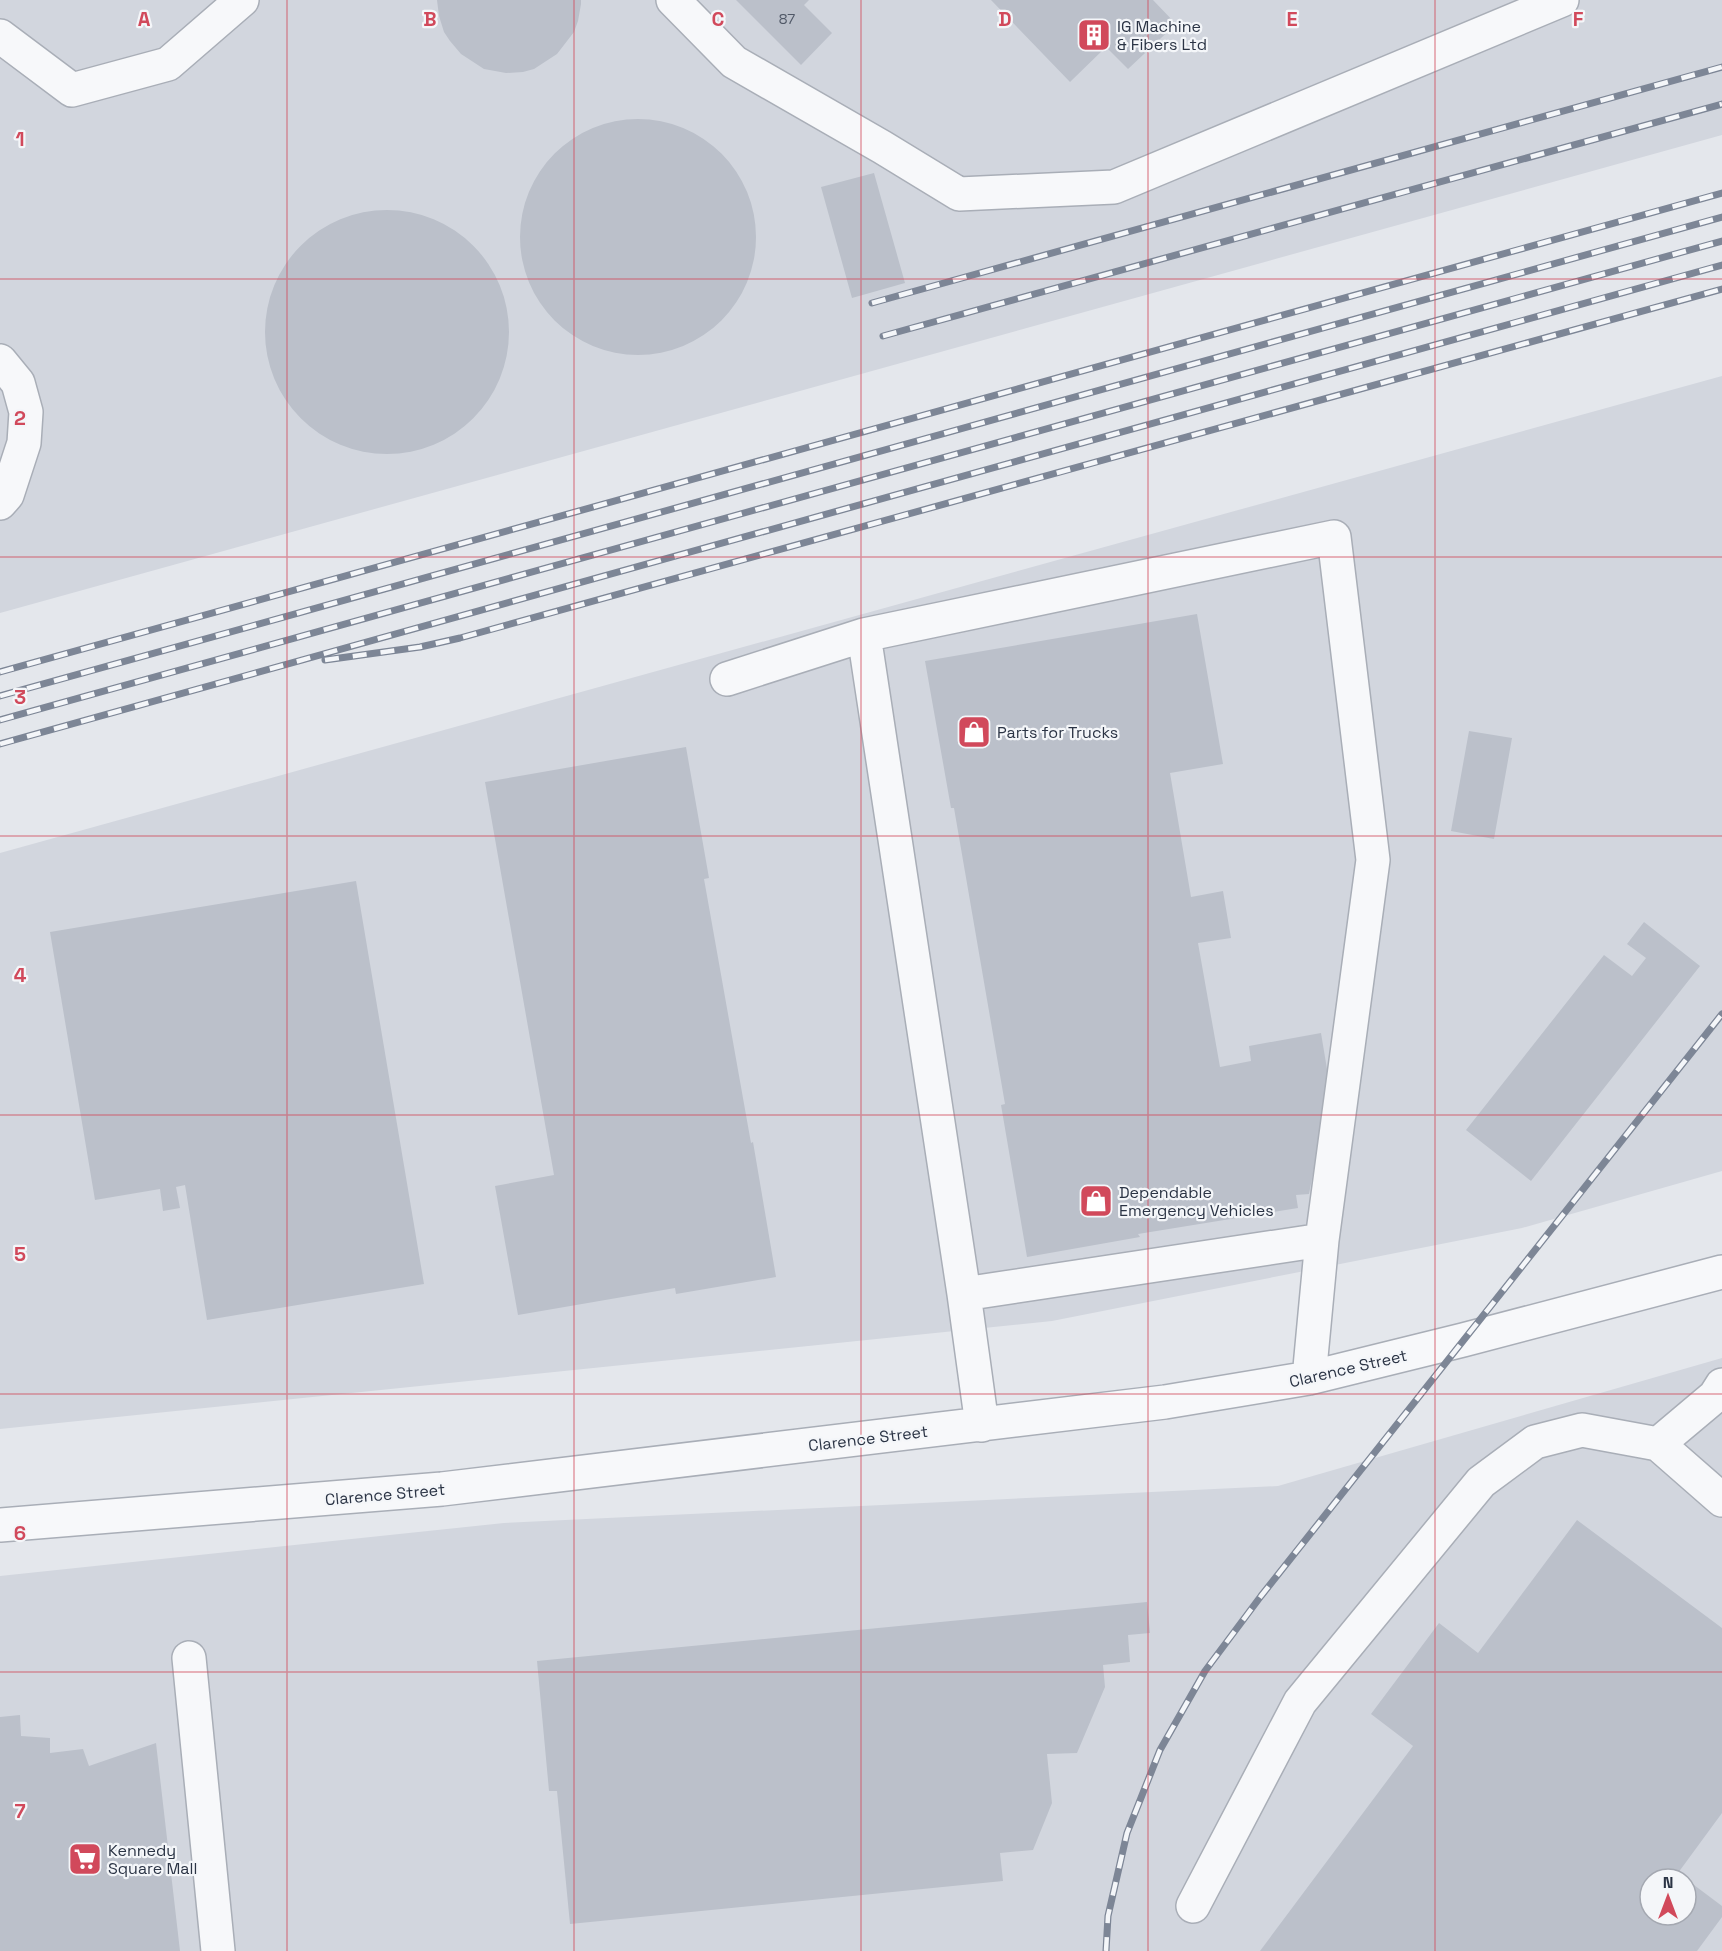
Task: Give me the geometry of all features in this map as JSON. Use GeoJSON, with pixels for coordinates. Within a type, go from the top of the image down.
{"type":"FeatureCollection","features":[{"type":"Feature","properties":{"kind":"street"},"geometry":{"type":"LineString","coordinates":[[673,0],[734,62],[959,194],[1114,187],[1562,0]]}},
{"type":"Feature","properties":{"kind":"street"},"geometry":{"type":"LineString","coordinates":[[0,36],[72,90],[168,64],[239,1]]}},
{"type":"Feature","properties":{"kind":"street"},"geometry":{"type":"LineString","coordinates":[[0,362],[18,383],[26,412],[24,443],[7,495],[0,503]]}},
{"type":"Feature","properties":{"kind":"street"},"geometry":{"type":"LineString","coordinates":[[727,679],[864,635],[1334,537],[1373,860],[1322,1240],[1309,1378]]}},
{"type":"Feature","properties":{"kind":"street"},"geometry":{"type":"LineString","coordinates":[[864,635],[982,1425]]}},
{"type":"Feature","properties":{"kind":"street"},"geometry":{"type":"LineString","coordinates":[[964,1294],[1322,1240]]}},
{"type":"Feature","properties":{"kind":"street","name":"Clarence Street"},"geometry":{"type":"LineString","coordinates":[[0,1525],[442,1490],[1166,1402],[1309,1378],[1722,1272]]}},
{"type":"Feature","properties":{"kind":"street"},"geometry":{"type":"LineString","coordinates":[[1658,1444],[1715,1396],[1722,1385]]}},
{"type":"Feature","properties":{"kind":"street"},"geometry":{"type":"LineString","coordinates":[[1193,1905],[1300,1702],[1481,1482],[1535,1442],[1582,1430],[1658,1444],[1722,1500]]}},
{"type":"Feature","properties":{"kind":"street"},"geometry":{"type":"LineString","coordinates":[[189,1658],[218,1951]]}},
{"type":"Feature","properties":{"kind":"shaded area"},"geometry":{"type":"Polygon","coordinates":[[[0,0],[1722,0],[1722,135],[0,613],[0,0]]]}},
{"type":"Feature","properties":{"kind":"shaded area"},"geometry":{"type":"Polygon","coordinates":[[[1722,376],[1722,1171],[1522,1228],[1052,1321],[0,1429],[0,853],[1722,376]]]}},
{"type":"Feature","properties":{"kind":"shaded area"},"geometry":{"type":"Polygon","coordinates":[[[1722,1358],[1722,1951],[0,1951],[0,1576],[504,1523],[1278,1486],[1722,1358]]]}},
{"type":"Feature","properties":{"kind":"building"},"geometry":{"type":"Polygon","coordinates":[[[437,0],[581,0],[581,4],[574,32],[557,54],[534,69],[506,73],[484,69],[461,54],[444,32],[437,0]]]}},
{"type":"Feature","properties":{"kind":"building"},"geometry":{"type":"Polygon","coordinates":[[[736,0],[809,0],[804,5],[832,33],[801,65],[736,0]]]}},
{"type":"Feature","properties":{"kind":"building","name":"IG Machine & Fibers Ltd"},"geometry":{"type":"Polygon","coordinates":[[[991,0],[1153,0],[1176,24],[1128,69],[1106,47],[1070,82],[991,0]]]}},
{"type":"Feature","properties":{"kind":"building"},"geometry":{"type":"Polygon","coordinates":[[[638,119],[661,121],[694,133],[713,146],[729,162],[742,181],[751,203],[756,237],[754,260],[742,293],[729,312],[713,328],[694,341],[672,350],[638,355],[615,353],[582,341],[563,328],[547,312],[534,293],[525,271],[520,237],[522,214],[534,181],[547,162],[563,146],[582,133],[604,124],[638,119]]]}},
{"type":"Feature","properties":{"kind":"building"},"geometry":{"type":"Polygon","coordinates":[[[874,173],[905,283],[852,298],[821,187],[874,173]]]}},
{"type":"Feature","properties":{"kind":"building"},"geometry":{"type":"Polygon","coordinates":[[[375,210],[399,210],[423,215],[445,224],[474,245],[489,264],[500,285],[507,308],[509,332],[507,356],[500,379],[489,400],[474,419],[445,440],[423,449],[399,454],[375,454],[351,449],[329,440],[309,427],[292,410],[279,390],[270,368],[265,344],[265,320],[270,296],[279,274],[292,254],[309,237],[329,224],[351,215],[375,210]]]}},
{"type":"Feature","properties":{"kind":"building"},"geometry":{"type":"Polygon","coordinates":[[[1197,614],[1223,764],[1170,773],[1191,897],[1223,891],[1231,938],[1198,943],[1220,1067],[1251,1061],[1249,1046],[1321,1033],[1330,1087],[1309,1194],[1296,1195],[1298,1208],[1138,1234],[1140,1237],[1027,1257],[1001,1105],[1005,1104],[954,808],[951,808],[925,661],[1197,614]]]}},
{"type":"Feature","properties":{"kind":"building"},"geometry":{"type":"Polygon","coordinates":[[[1469,731],[1512,738],[1494,839],[1451,831],[1469,731]]]}},
{"type":"Feature","properties":{"kind":"building"},"geometry":{"type":"Polygon","coordinates":[[[686,747],[709,878],[704,879],[776,1277],[676,1294],[675,1288],[518,1315],[495,1186],[554,1175],[485,782],[686,747]]]}},
{"type":"Feature","properties":{"kind":"building"},"geometry":{"type":"Polygon","coordinates":[[[356,881],[424,1284],[207,1320],[185,1185],[176,1187],[180,1208],[163,1211],[160,1189],[95,1200],[50,932],[356,881]]]}},
{"type":"Feature","properties":{"kind":"building"},"geometry":{"type":"Polygon","coordinates":[[[1644,922],[1700,966],[1531,1181],[1466,1130],[1604,955],[1632,976],[1646,958],[1627,944],[1644,922]]]}},
{"type":"Feature","properties":{"kind":"building"},"geometry":{"type":"Polygon","coordinates":[[[1577,1520],[1722,1628],[1722,1813],[1682,1867],[1638,1867],[1638,1927],[1698,1927],[1698,1888],[1722,1906],[1722,1917],[1697,1951],[1260,1951],[1413,1746],[1371,1714],[1439,1623],[1478,1653],[1577,1520]]]}},
{"type":"Feature","properties":{"kind":"building"},"geometry":{"type":"Polygon","coordinates":[[[1147,1602],[1150,1633],[1128,1635],[1130,1662],[1103,1665],[1105,1687],[1077,1753],[1047,1754],[1052,1803],[1033,1850],[1000,1853],[1003,1881],[570,1924],[557,1791],[549,1791],[537,1661],[1147,1602]]]}},
{"type":"Feature","properties":{"kind":"building","name":"Kennedy Square Mall"},"geometry":{"type":"Polygon","coordinates":[[[20,1715],[21,1736],[50,1738],[50,1753],[83,1749],[89,1766],[156,1743],[180,1951],[0,1951],[0,1717],[20,1715]]]}},
{"type":"Feature","properties":{"kind":"railway"},"geometry":{"type":"LineString","coordinates":[[872,303],[1722,67]]}},
{"type":"Feature","properties":{"kind":"railway"},"geometry":{"type":"LineString","coordinates":[[883,336],[1722,104]]}},
{"type":"Feature","properties":{"kind":"railway"},"geometry":{"type":"LineString","coordinates":[[0,672],[1722,193]]}},
{"type":"Feature","properties":{"kind":"railway"},"geometry":{"type":"LineString","coordinates":[[0,696],[1722,217]]}},
{"type":"Feature","properties":{"kind":"railway"},"geometry":{"type":"LineString","coordinates":[[0,720],[1722,241]]}},
{"type":"Feature","properties":{"kind":"railway"},"geometry":{"type":"LineString","coordinates":[[0,744],[1722,265]]}},
{"type":"Feature","properties":{"kind":"railway"},"geometry":{"type":"LineString","coordinates":[[325,660],[420,647],[460,638],[1722,289]]}},
{"type":"Feature","properties":{"kind":"railway"},"geometry":{"type":"LineString","coordinates":[[1106,1951],[1108,1916],[1127,1833],[1160,1750],[1205,1671],[1261,1596],[1722,1014]]}},
{"type":"Feature","properties":{"kind":"place","name":"IG Machine & Fibers Ltd"},"geometry":{"type":"Point","coordinates":[1094,35]}},
{"type":"Feature","properties":{"kind":"place","name":"Parts for Trucks"},"geometry":{"type":"Point","coordinates":[974,732]}},
{"type":"Feature","properties":{"kind":"place","name":"Dependable Emergency Vehicles"},"geometry":{"type":"Point","coordinates":[1096,1201]}},
{"type":"Feature","properties":{"kind":"place","name":"Kennedy Square Mall"},"geometry":{"type":"Point","coordinates":[85,1859]}}]}
